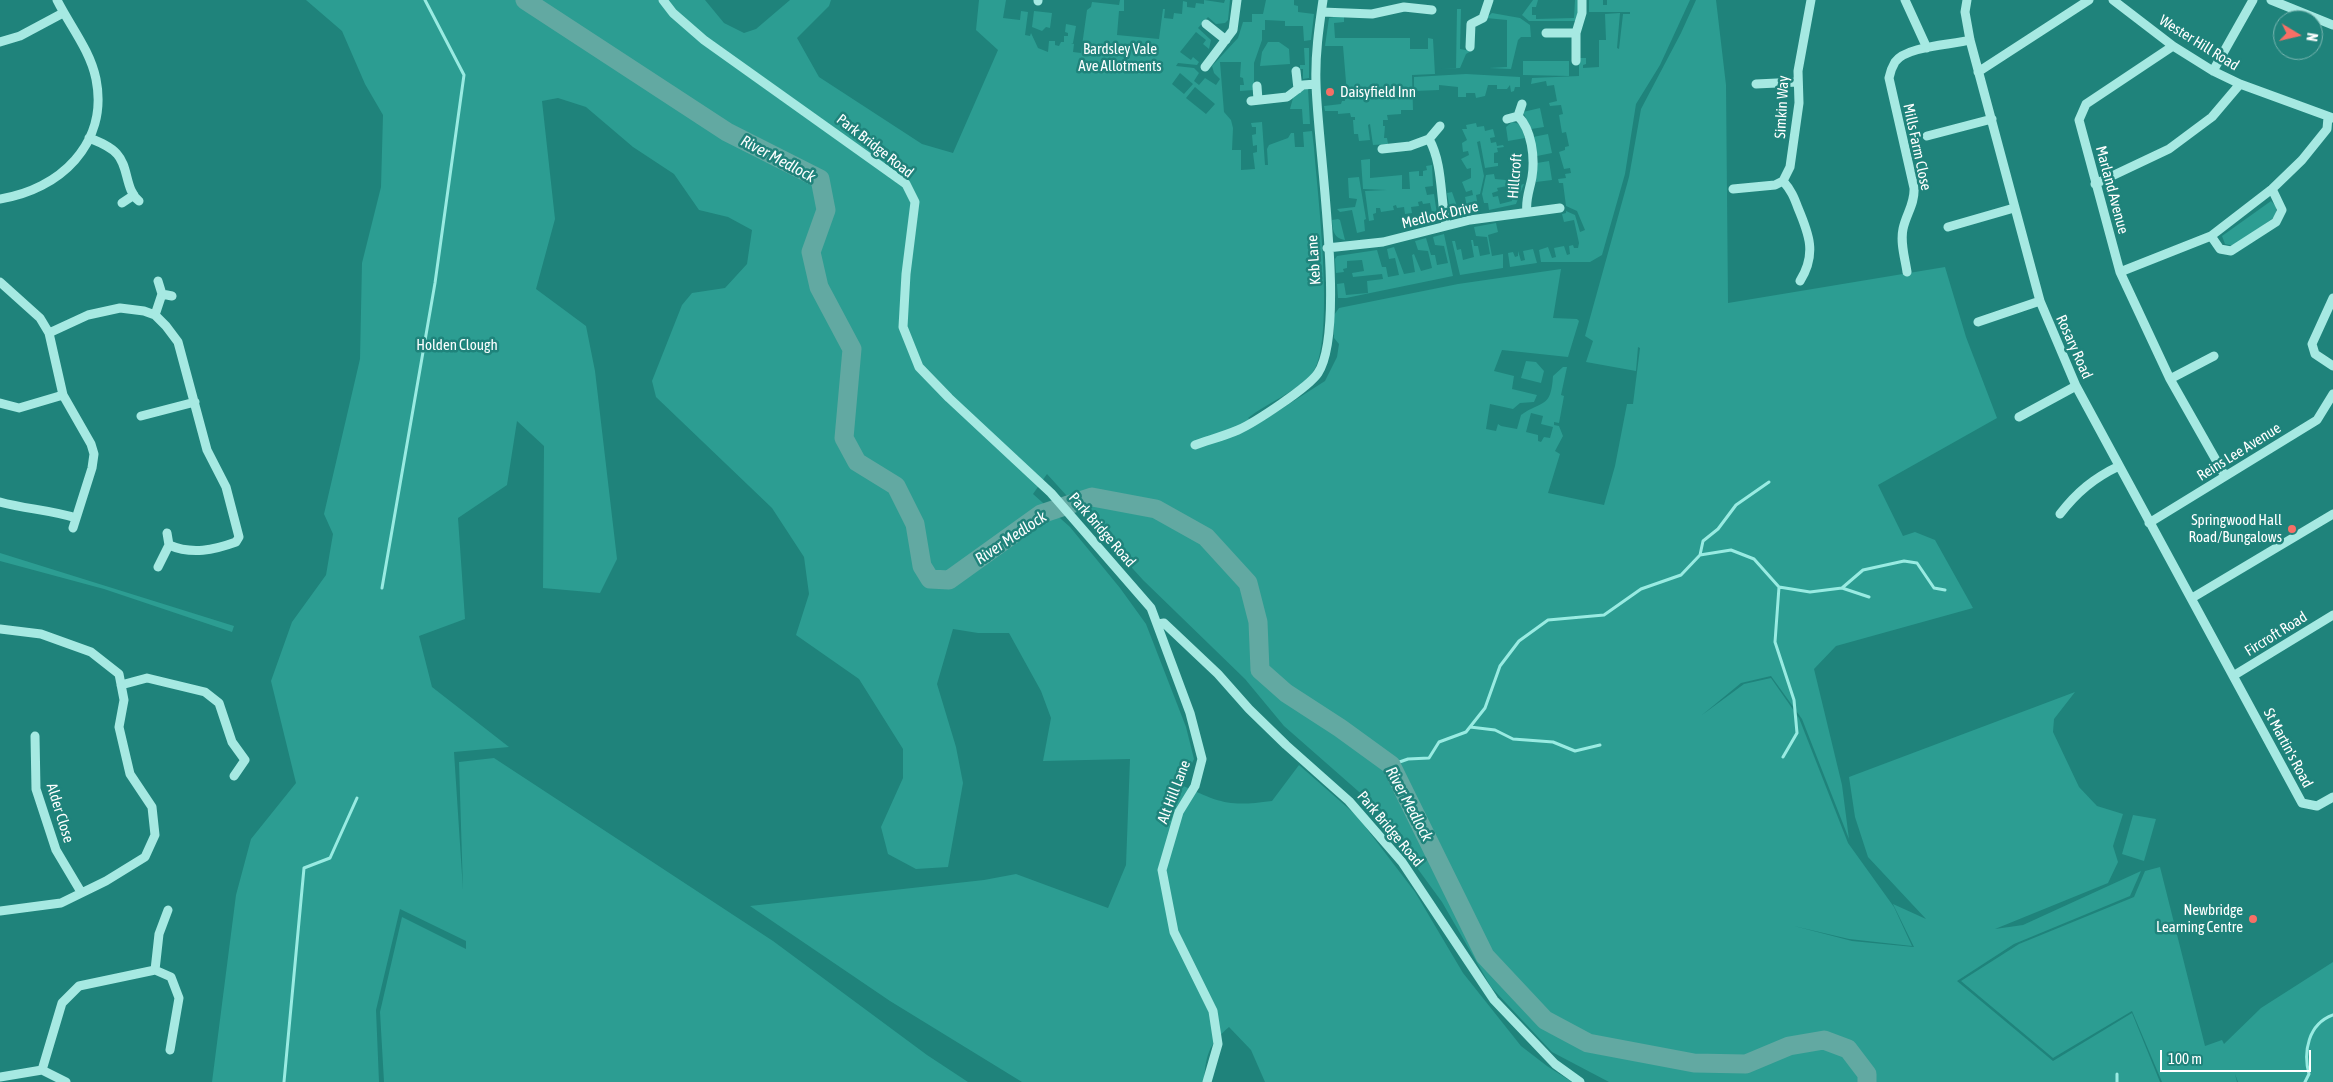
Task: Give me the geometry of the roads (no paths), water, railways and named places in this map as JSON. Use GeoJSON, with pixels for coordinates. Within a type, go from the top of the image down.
{"type":"FeatureCollection","features":[{"type":"Feature","properties":{"kind":"street"},"geometry":{"type":"LineString","coordinates":[[0,199],[32,191],[53,181],[68,170],[89,138],[96,115],[96,79],[77,33],[63,13],[57,0]]}},
{"type":"Feature","properties":{"kind":"street","name":"Park Bridge Road"},"geometry":{"type":"LineString","coordinates":[[663,0],[672,13],[704,40],[906,184],[915,202],[906,274],[903,327],[918,367],[948,398],[1051,493],[1151,608],[1158,624],[1164,623],[1218,674],[1286,745],[1349,801],[1402,862],[1494,1000],[1555,1064],[1580,1082]]}},
{"type":"Feature","properties":{"kind":"street"},"geometry":{"type":"LineString","coordinates":[[1205,67],[1226,40],[1235,24],[1238,0]]}},
{"type":"Feature","properties":{"kind":"street","name":"Keb Lane"},"geometry":{"type":"LineString","coordinates":[[1195,445],[1239,430],[1300,389],[1318,373],[1329,339],[1331,302],[1316,84],[1324,0]]}},
{"type":"Feature","properties":{"kind":"street"},"geometry":{"type":"LineString","coordinates":[[1470,47],[1471,24],[1483,18],[1489,0]]}},
{"type":"Feature","properties":{"kind":"street"},"geometry":{"type":"LineString","coordinates":[[1576,61],[1576,33],[1582,13],[1582,0]]}},
{"type":"Feature","properties":{"kind":"street","name":"Simkin Way"},"geometry":{"type":"LineString","coordinates":[[1782,182],[1790,167],[1795,135],[1799,103],[1798,82],[1810,0]]}},
{"type":"Feature","properties":{"kind":"street"},"geometry":{"type":"LineString","coordinates":[[1905,0],[1927,48]]}},
{"type":"Feature","properties":{"kind":"street","name":"Rosary Road"},"geometry":{"type":"LineString","coordinates":[[1967,0],[1965,12],[1970,40],[2040,302],[2076,386],[2234,676]]}},
{"type":"Feature","properties":{"kind":"street"},"geometry":{"type":"LineString","coordinates":[[1978,72],[2089,0]]}},
{"type":"Feature","properties":{"kind":"street","name":"Wester Hill Road"},"geometry":{"type":"LineString","coordinates":[[2113,0],[2173,46],[2213,71],[2240,84],[2331,118]]}},
{"type":"Feature","properties":{"kind":"street"},"geometry":{"type":"LineString","coordinates":[[2213,71],[2253,0]]}},
{"type":"Feature","properties":{"kind":"street"},"geometry":{"type":"LineString","coordinates":[[2271,0],[2333,25]]}},
{"type":"Feature","properties":{"kind":"street"},"geometry":{"type":"LineString","coordinates":[[1322,12],[1372,14],[1404,7],[1432,10]]}},
{"type":"Feature","properties":{"kind":"street"},"geometry":{"type":"LineString","coordinates":[[0,42],[20,36],[63,13]]}},
{"type":"Feature","properties":{"kind":"street"},"geometry":{"type":"LineString","coordinates":[[1206,24],[1226,40]]}},
{"type":"Feature","properties":{"kind":"street"},"geometry":{"type":"LineString","coordinates":[[1546,33],[1576,33]]}},
{"type":"Feature","properties":{"kind":"street","name":"Mills Farm Close"},"geometry":{"type":"LineString","coordinates":[[1907,272],[1902,241],[1903,229],[1914,199],[1914,188],[1889,78],[1895,62],[1899,58],[1927,48],[1970,40]]}},
{"type":"Feature","properties":{"kind":"street","name":"Marland Avenue"},"geometry":{"type":"LineString","coordinates":[[2173,46],[2086,104],[2079,120],[2094,184],[2120,272],[2170,379],[2224,476]]}},
{"type":"Feature","properties":{"kind":"street"},"geometry":{"type":"LineString","coordinates":[[1296,71],[1298,89]]}},
{"type":"Feature","properties":{"kind":"street"},"geometry":{"type":"LineString","coordinates":[[1756,84],[1770,88],[1798,82]]}},
{"type":"Feature","properties":{"kind":"street"},"geometry":{"type":"LineString","coordinates":[[1257,86],[1255,101],[1287,96],[1303,85],[1316,84]]}},
{"type":"Feature","properties":{"kind":"street"},"geometry":{"type":"LineString","coordinates":[[2094,184],[2169,150],[2212,117],[2240,84]]}},
{"type":"Feature","properties":{"kind":"street"},"geometry":{"type":"LineString","coordinates":[[1506,119],[1518,116],[1522,104]]}},
{"type":"Feature","properties":{"kind":"street","name":"Hillcroft"},"geometry":{"type":"LineString","coordinates":[[1518,116],[1525,125],[1533,154],[1532,176],[1526,205],[1527,212]]}},
{"type":"Feature","properties":{"kind":"street"},"geometry":{"type":"LineString","coordinates":[[2120,272],[2212,236],[2272,189],[2302,160],[2327,129],[2331,118]]}},
{"type":"Feature","properties":{"kind":"street"},"geometry":{"type":"LineString","coordinates":[[1927,136],[1992,119]]}},
{"type":"Feature","properties":{"kind":"street"},"geometry":{"type":"LineString","coordinates":[[1382,149],[1404,151],[1429,139],[1440,126]]}},
{"type":"Feature","properties":{"kind":"street"},"geometry":{"type":"LineString","coordinates":[[89,138],[107,146],[118,155],[137,198],[122,202]]}},
{"type":"Feature","properties":{"kind":"street"},"geometry":{"type":"LineString","coordinates":[[1429,139],[1438,164],[1440,195],[1446,226]]}},
{"type":"Feature","properties":{"kind":"street"},"geometry":{"type":"LineString","coordinates":[[1750,177],[1750,188]]}},
{"type":"Feature","properties":{"kind":"street"},"geometry":{"type":"LineString","coordinates":[[1733,189],[1768,188],[1782,182],[1795,197],[1807,224],[1810,237],[1811,268],[1800,281]]}},
{"type":"Feature","properties":{"kind":"street"},"geometry":{"type":"LineString","coordinates":[[2212,236],[2220,249],[2231,251],[2276,222],[2282,210],[2272,189]]}},
{"type":"Feature","properties":{"kind":"street","name":"Medlock Drive"},"geometry":{"type":"LineString","coordinates":[[1327,248],[1383,242],[1446,226],[1560,208]]}},
{"type":"Feature","properties":{"kind":"street"},"geometry":{"type":"LineString","coordinates":[[1948,227],[2014,208]]}},
{"type":"Feature","properties":{"kind":"street"},"geometry":{"type":"LineString","coordinates":[[154,315],[162,294],[158,280]]}},
{"type":"Feature","properties":{"kind":"street"},"geometry":{"type":"LineString","coordinates":[[0,282],[40,318],[48,333],[62,395],[91,444],[94,454],[92,468],[73,528]]}},
{"type":"Feature","properties":{"kind":"street"},"geometry":{"type":"LineString","coordinates":[[162,294],[172,296]]}},
{"type":"Feature","properties":{"kind":"street"},"geometry":{"type":"LineString","coordinates":[[2333,298],[2312,344],[2315,354],[2333,366]]}},
{"type":"Feature","properties":{"kind":"street"},"geometry":{"type":"LineString","coordinates":[[1978,322],[2040,302]]}},
{"type":"Feature","properties":{"kind":"street"},"geometry":{"type":"LineString","coordinates":[[48,333],[88,315],[109,310],[131,308],[154,315],[166,326],[178,342],[207,450],[226,487],[239,537],[236,542],[211,551],[184,550],[169,546]]}},
{"type":"Feature","properties":{"kind":"street"},"geometry":{"type":"LineString","coordinates":[[2170,379],[2214,356]]}},
{"type":"Feature","properties":{"kind":"street"},"geometry":{"type":"LineString","coordinates":[[2019,417],[2076,386]]}},
{"type":"Feature","properties":{"kind":"street","name":"Reins Lee Avenue"},"geometry":{"type":"LineString","coordinates":[[2149,523],[2317,420],[2333,394]]}},
{"type":"Feature","properties":{"kind":"street"},"geometry":{"type":"LineString","coordinates":[[0,403],[18,408],[62,395]]}},
{"type":"Feature","properties":{"kind":"street"},"geometry":{"type":"LineString","coordinates":[[141,416],[195,402]]}},
{"type":"Feature","properties":{"kind":"street"},"geometry":{"type":"LineString","coordinates":[[2060,514],[2081,489],[2098,476],[2118,466]]}},
{"type":"Feature","properties":{"kind":"street"},"geometry":{"type":"LineString","coordinates":[[0,502],[26,509],[58,512],[76,518]]}},
{"type":"Feature","properties":{"kind":"street"},"geometry":{"type":"LineString","coordinates":[[2192,598],[2333,514]]}},
{"type":"Feature","properties":{"kind":"street"},"geometry":{"type":"LineString","coordinates":[[158,567],[169,546],[167,533]]}},
{"type":"Feature","properties":{"kind":"street","name":"Fircroft Road"},"geometry":{"type":"LineString","coordinates":[[2234,676],[2333,614]]}},
{"type":"Feature","properties":{"kind":"street","name":"Alt Hill Lane"},"geometry":{"type":"LineString","coordinates":[[1158,624],[1190,713],[1202,759],[1195,786],[1179,812],[1162,870],[1174,932],[1213,1011],[1218,1044],[1207,1082]]}},
{"type":"Feature","properties":{"kind":"street"},"geometry":{"type":"LineString","coordinates":[[0,629],[42,634],[91,652],[119,674],[124,700],[119,727],[130,774],[152,807],[155,835],[146,857],[106,881],[61,903],[0,910]]}},
{"type":"Feature","properties":{"kind":"street","name":"St Martin's Road"},"geometry":{"type":"LineString","coordinates":[[2234,676],[2302,803],[2317,806],[2333,797]]}},
{"type":"Feature","properties":{"kind":"street"},"geometry":{"type":"LineString","coordinates":[[121,685],[147,678],[205,692],[220,703],[232,742],[245,760],[234,776]]}},
{"type":"Feature","properties":{"kind":"street","name":"Alder Close"},"geometry":{"type":"LineString","coordinates":[[35,736],[36,789],[56,850],[81,892]]}},
{"type":"Feature","properties":{"kind":"street"},"geometry":{"type":"LineString","coordinates":[[155,970],[159,934],[168,910]]}},
{"type":"Feature","properties":{"kind":"street"},"geometry":{"type":"LineString","coordinates":[[42,1070],[62,1003],[79,986],[155,970],[171,977],[179,998],[170,1050]]}},
{"type":"Feature","properties":{"kind":"street"},"geometry":{"type":"LineString","coordinates":[[0,1077],[42,1070],[66,1082]]}},
{"type":"Feature","properties":{"kind":"waterway"},"geometry":{"type":"LineString","coordinates":[[382,588],[435,283],[464,75],[425,0]]}},
{"type":"Feature","properties":{"kind":"waterway","name":"River Medlock"},"geometry":{"type":"LineString","coordinates":[[525,0],[727,132],[820,179],[826,210],[811,252],[819,287],[852,349],[844,438],[857,462],[896,486],[915,524],[922,566],[930,579],[949,580],[1041,514],[1092,497],[1156,509],[1206,537],[1248,583],[1258,622],[1260,670],[1286,693],[1340,728],[1391,765],[1485,956],[1545,1020],[1588,1043],[1694,1063],[1746,1064],[1789,1046],[1824,1040],[1848,1049],[1867,1074],[1867,1082]]}},
{"type":"Feature","properties":{"kind":"waterway"},"geometry":{"type":"LineString","coordinates":[[1700,555],[1703,541],[1718,529],[1736,505],[1769,482]]}},
{"type":"Feature","properties":{"kind":"waterway"},"geometry":{"type":"LineString","coordinates":[[1391,765],[1408,759],[1429,758],[1439,742],[1466,732],[1485,708],[1500,666],[1519,641],[1548,620],[1604,615],[1641,589],[1681,575],[1700,555],[1731,550],[1754,559],[1779,587],[1810,592],[1842,588],[1863,570],[1904,561],[1917,563],[1934,588],[1945,590]]}},
{"type":"Feature","properties":{"kind":"waterway"},"geometry":{"type":"LineString","coordinates":[[1779,587],[1775,642],[1794,700],[1797,733],[1783,757]]}},
{"type":"Feature","properties":{"kind":"waterway"},"geometry":{"type":"LineString","coordinates":[[1842,588],[1869,597]]}},
{"type":"Feature","properties":{"kind":"waterway"},"geometry":{"type":"LineString","coordinates":[[1470,727],[1495,730],[1513,739],[1553,742],[1575,751],[1600,745]]}},
{"type":"Feature","properties":{"kind":"waterway"},"geometry":{"type":"LineString","coordinates":[[284,1082],[304,868],[330,858],[357,798]]}},
{"type":"Feature","properties":{"kind":"waterway"},"geometry":{"type":"LineString","coordinates":[[2305,1082],[2309,1074],[2307,1066],[2309,1040],[2318,1025],[2333,1015]]}},
{"type":"Feature","properties":{"kind":"waterway"},"geometry":{"type":"LineString","coordinates":[[2117,1074],[2117,1082]]}},
{"type":"Feature","properties":{"kind":"place","name":"Daisyfield Inn"},"geometry":{"type":"Point","coordinates":[1330,92]}},
{"type":"Feature","properties":{"kind":"place","name":"Springwood Hall Road/Bungalows"},"geometry":{"type":"Point","coordinates":[2292,529]}},
{"type":"Feature","properties":{"kind":"place","name":"Newbridge Learning Centre"},"geometry":{"type":"Point","coordinates":[2253,919]}},
{"type":"Feature","properties":{"kind":"park label","name":"Bardsley Vale Ave Allotments"},"geometry":{"type":"Point","coordinates":[1120,58]}},
{"type":"Feature","properties":{"kind":"park label","name":"Holden Clough"},"geometry":{"type":"Point","coordinates":[457,345]}}]}
